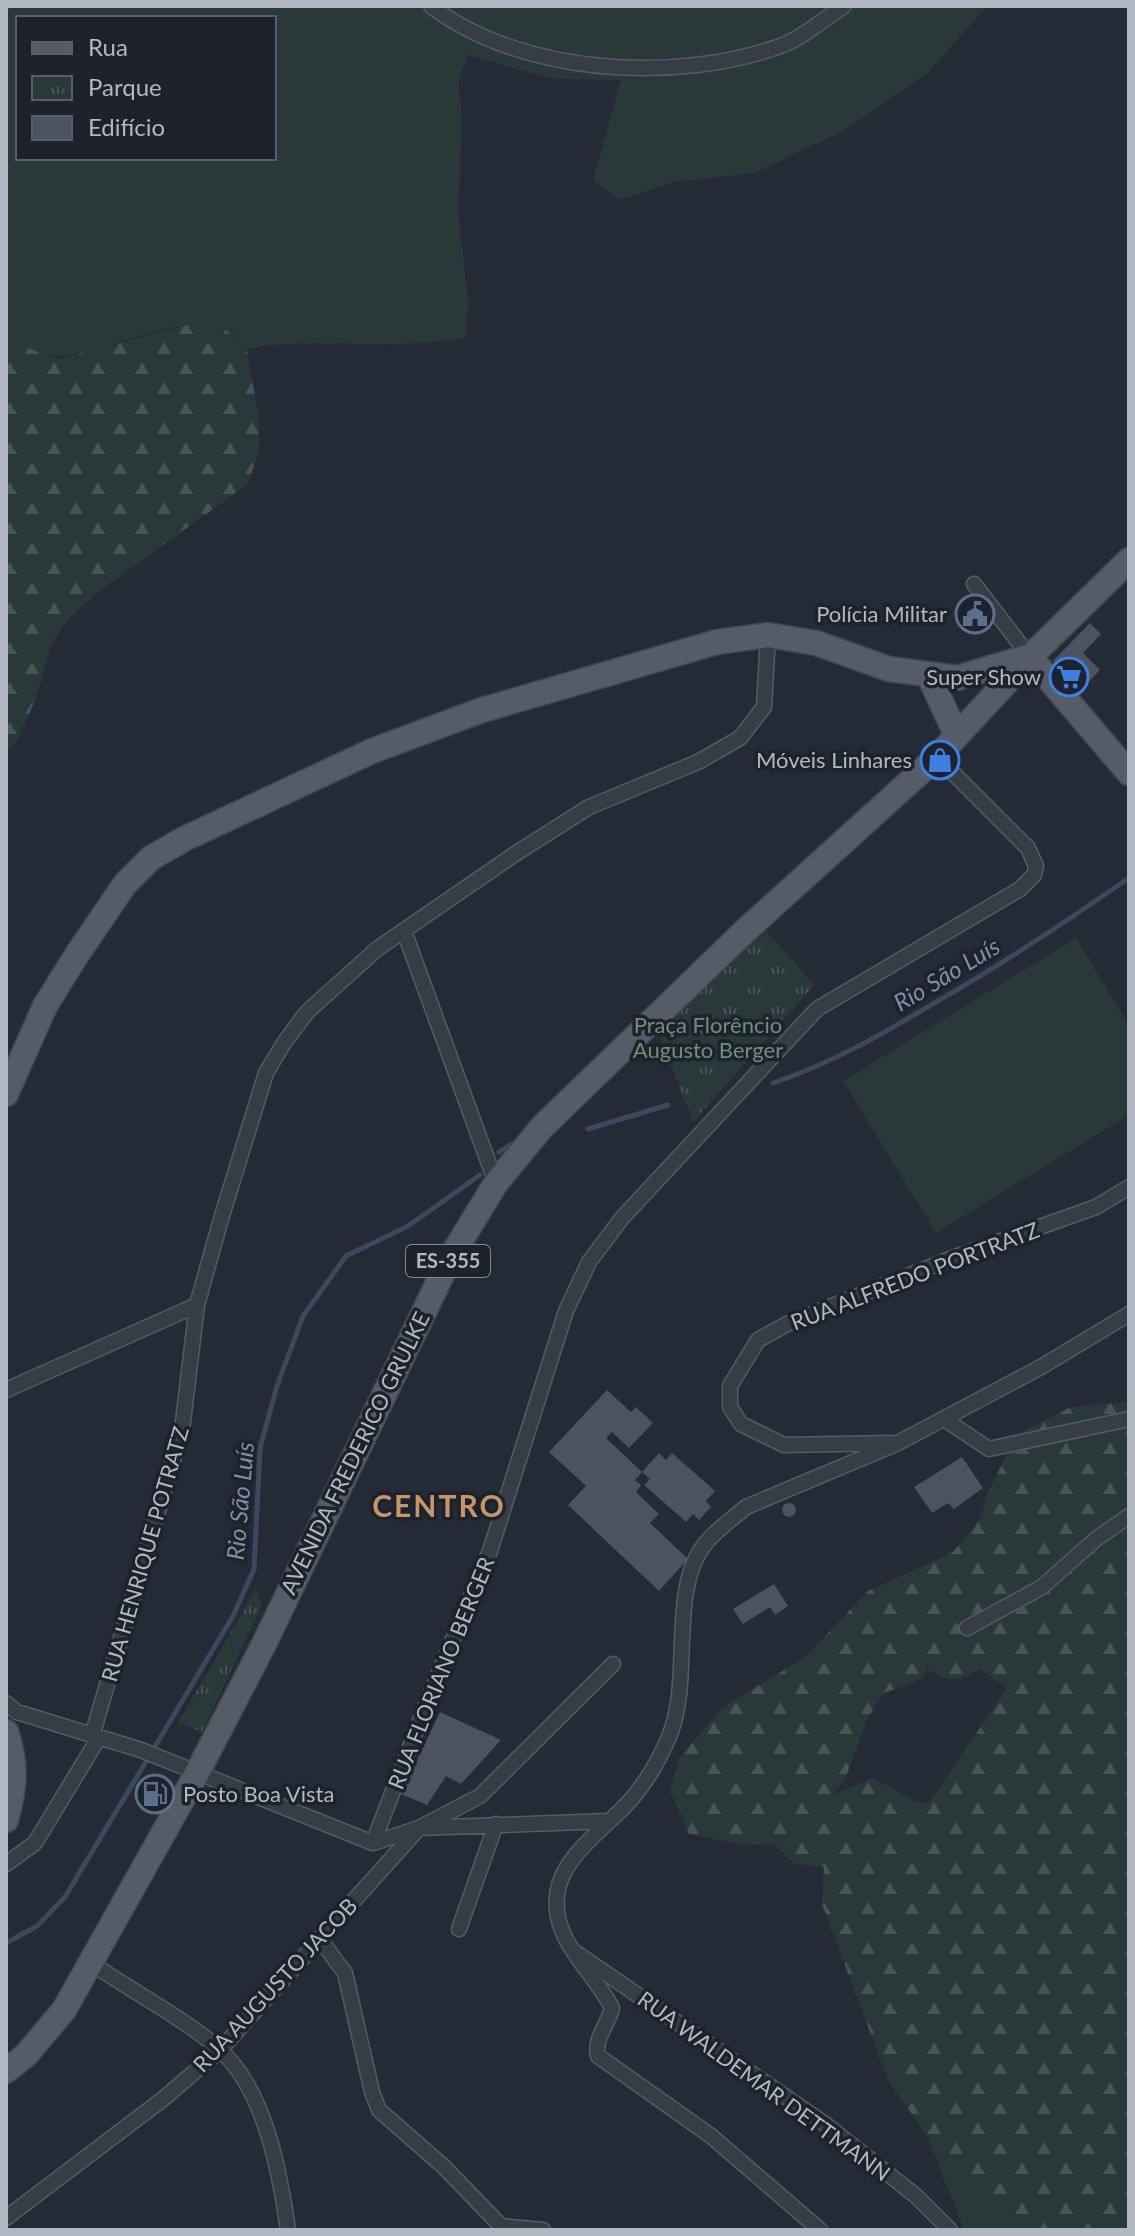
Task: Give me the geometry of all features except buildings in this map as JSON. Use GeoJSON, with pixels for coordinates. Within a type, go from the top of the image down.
{"type":"FeatureCollection","features":[{"type":"Feature","properties":{"kind":"main road","name":"AVENIDA FREDERICO GRULKE"},"geometry":{"type":"LineString","coordinates":[[6,2071],[26,2055],[64,2010],[196,1775],[264,1644],[449,1260],[496,1183],[542,1127],[745,931],[937,757],[1030,657],[1103,589],[1129,560]]}},
{"type":"Feature","properties":{"kind":"main road"},"geometry":{"type":"LineString","coordinates":[[6,1094],[45,1006],[68,968],[125,884],[151,858],[214,824],[412,734],[717,642],[768,635],[816,643],[889,669],[957,678],[1030,657],[1127,766]]}},
{"type":"Feature","properties":{"kind":"main road"},"geometry":{"type":"LineString","coordinates":[[929,676],[956,734]]}},
{"type":"Feature","properties":{"kind":"main road"},"geometry":{"type":"LineString","coordinates":[[6,1732],[15,1758],[14,1793],[6,1820]]}},
{"type":"Feature","properties":{"kind":"street"},"geometry":{"type":"LineString","coordinates":[[431,6],[454,24],[519,50],[612,68],[691,68],[784,45],[844,6]]}},
{"type":"Feature","properties":{"kind":"street"},"geometry":{"type":"LineString","coordinates":[[974,584],[1030,657]]}},
{"type":"Feature","properties":{"kind":"street","name":"RUA HENRIQUE POTRATZ"},"geometry":{"type":"LineString","coordinates":[[6,1864],[35,1843],[95,1737],[182,1430],[197,1305],[266,1073],[307,1012],[377,949],[589,807],[698,762],[740,738],[764,707],[768,635]]}},
{"type":"Feature","properties":{"kind":"street","name":"RUA FLORIANO BERGER"},"geometry":{"type":"LineString","coordinates":[[373,1843],[490,1551],[566,1311],[589,1262],[622,1218],[817,1009],[1020,889],[1034,875],[1036,866],[1028,848],[937,757]]}},
{"type":"Feature","properties":{"kind":"street"},"geometry":{"type":"LineString","coordinates":[[404,931],[496,1183]]}},
{"type":"Feature","properties":{"kind":"street","name":"RUA ALFREDO PORTRATZ"},"geometry":{"type":"LineString","coordinates":[[896,1444],[784,1445],[741,1424],[730,1407],[730,1386],[758,1340],[787,1324],[955,1257],[1096,1207],[1129,1187]]}},
{"type":"Feature","properties":{"kind":"street"},"geometry":{"type":"LineString","coordinates":[[6,1390],[197,1305]]}},
{"type":"Feature","properties":{"kind":"street","name":"RUA WALDEMAR DETTMANN"},"geometry":{"type":"LineString","coordinates":[[820,2230],[711,2136],[598,2056],[598,2039],[608,2024],[612,2008],[572,1949],[558,1913],[561,1875],[648,1776],[670,1734],[679,1708],[688,1578],[701,1549],[746,1507],[896,1444],[1129,1314]]}},
{"type":"Feature","properties":{"kind":"street"},"geometry":{"type":"LineString","coordinates":[[944,1419],[989,1449],[1129,1419]]}},
{"type":"Feature","properties":{"kind":"street"},"geometry":{"type":"LineString","coordinates":[[967,1628],[1042,1587],[1096,1539],[1129,1516]]}},
{"type":"Feature","properties":{"kind":"street"},"geometry":{"type":"LineString","coordinates":[[6,1703],[17,1712],[141,1750],[196,1775],[373,1843],[419,1828],[480,1796],[613,1664]]}},
{"type":"Feature","properties":{"kind":"street"},"geometry":{"type":"LineString","coordinates":[[419,1828],[609,1821]]}},
{"type":"Feature","properties":{"kind":"street"},"geometry":{"type":"LineString","coordinates":[[459,1929],[496,1824]]}},
{"type":"Feature","properties":{"kind":"street","name":"RUA AUGUSTO JACOB"},"geometry":{"type":"LineString","coordinates":[[6,2218],[163,2099],[220,2050],[419,1828]]}},
{"type":"Feature","properties":{"kind":"street"},"geometry":{"type":"LineString","coordinates":[[319,1938],[345,1973],[372,2092],[379,2110],[444,2167],[501,2226],[543,2230]]}},
{"type":"Feature","properties":{"kind":"street","name":"RUA WALDEMAR DETTMANN"},"geometry":{"type":"LineString","coordinates":[[572,1949],[825,2124],[916,2196],[950,2230]]}},
{"type":"Feature","properties":{"kind":"street"},"geometry":{"type":"LineString","coordinates":[[91,1963],[220,2050],[258,2106],[281,2178],[288,2230]]}},
{"type":"Feature","properties":{"kind":"green space"},"geometry":{"type":"Polygon","coordinates":[[[6,6],[988,6],[926,74],[845,130],[755,173],[674,182],[619,200],[593,180],[621,80],[553,79],[468,55],[458,80],[462,117],[458,211],[468,298],[466,337],[411,344],[301,343],[247,349],[226,331],[196,326],[168,329],[86,352],[59,355],[32,352],[6,340],[6,6]]]}},
{"type":"Feature","properties":{"kind":"green space"},"geometry":{"type":"Polygon","coordinates":[[[191,324],[226,330],[247,349],[259,419],[259,450],[248,484],[98,592],[66,621],[49,650],[36,698],[18,739],[6,753],[6,340],[58,359],[191,324]]]}},
{"type":"Feature","properties":{"kind":"green space","name":"Praça Florêncio Augusto Berger"},"geometry":{"type":"Polygon","coordinates":[[[761,925],[814,985],[693,1122],[655,1024],[761,925]]]}},
{"type":"Feature","properties":{"kind":"green space"},"geometry":{"type":"Polygon","coordinates":[[[1076,938],[1129,1025],[1129,1115],[936,1233],[843,1081],[1076,938]]]}},
{"type":"Feature","properties":{"kind":"green space"},"geometry":{"type":"Polygon","coordinates":[[[1129,1402],[1129,2230],[1035,2230],[941,2156],[888,2080],[822,1904],[824,1867],[794,1864],[773,1843],[746,1845],[689,1834],[670,1790],[680,1757],[722,1708],[805,1657],[868,1591],[953,1552],[980,1519],[988,1491],[1018,1434],[1071,1407],[1129,1402]],[[927,1669],[920,1680],[884,1693],[868,1718],[845,1779],[832,1795],[873,1778],[916,1802],[929,1803],[1007,1688],[980,1669],[954,1679],[927,1669]]]}},
{"type":"Feature","properties":{"kind":"green space"},"geometry":{"type":"Polygon","coordinates":[[[256,1589],[262,1605],[202,1732],[178,1723],[256,1589]]]}},
{"type":"Feature","properties":{"kind":"green space"},"geometry":{"type":"Polygon","coordinates":[[[928,2138],[941,2156],[1035,2230],[964,2230],[928,2138]]]}},
{"type":"Feature","properties":{"kind":"waterway","name":"Rio São Luís"},"geometry":{"type":"LineString","coordinates":[[773,1083],[841,1055],[905,1020],[1017,953],[1129,878]]}},
{"type":"Feature","properties":{"kind":"waterway","name":"Rio São Luís"},"geometry":{"type":"LineString","coordinates":[[588,1129],[668,1105]]}},
{"type":"Feature","properties":{"kind":"waterway","name":"Rio São Luís"},"geometry":{"type":"LineString","coordinates":[[499,1152],[515,1142]]}},
{"type":"Feature","properties":{"kind":"waterway","name":"Rio São Luís"},"geometry":{"type":"LineString","coordinates":[[6,1943],[37,1926],[65,1897],[233,1616],[254,1569],[260,1448],[277,1386],[303,1316],[346,1256],[408,1226],[480,1175]]}},
{"type":"Feature","properties":{"kind":"place","name":"Polícia Militar"},"geometry":{"type":"Point","coordinates":[975,614]}},
{"type":"Feature","properties":{"kind":"place","name":"Super Show"},"geometry":{"type":"Point","coordinates":[1069,677]}},
{"type":"Feature","properties":{"kind":"place","name":"Móveis Linhares"},"geometry":{"type":"Point","coordinates":[940,760]}},
{"type":"Feature","properties":{"kind":"place","name":"Posto Boa Vista"},"geometry":{"type":"Point","coordinates":[155,1794]}},
{"type":"Feature","properties":{"kind":"district","name":"CENTRO"},"geometry":{"type":"Point","coordinates":[439,1507]}}]}
